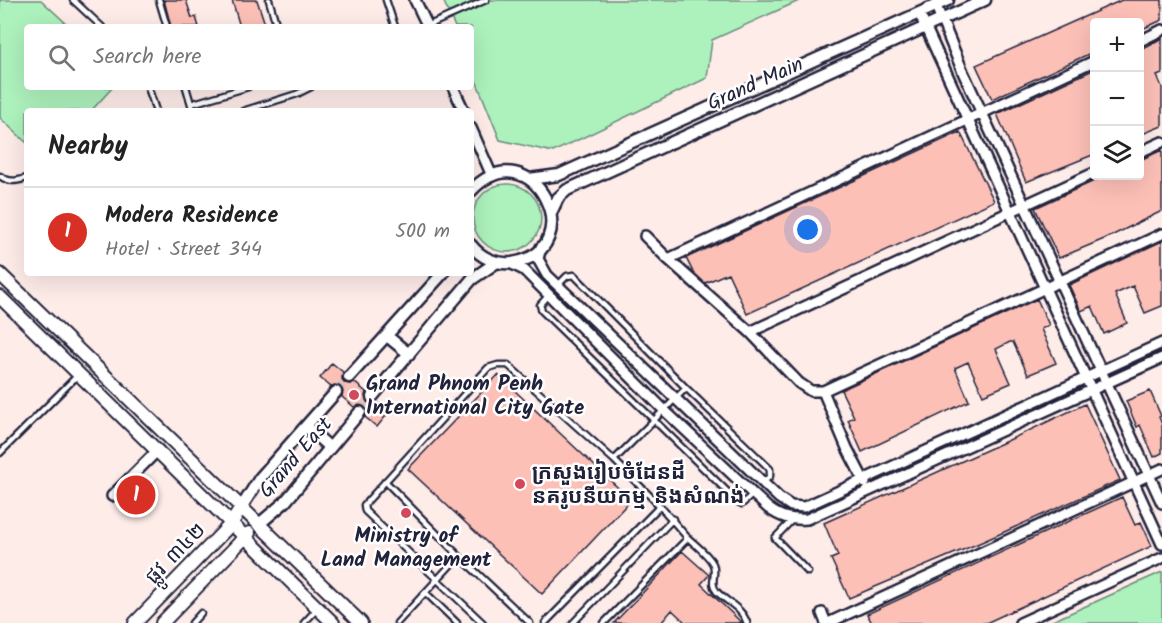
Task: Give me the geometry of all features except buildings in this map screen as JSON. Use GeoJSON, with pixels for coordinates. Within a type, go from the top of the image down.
{"type":"FeatureCollection","features":[{"type":"Feature","properties":{"kind":"main road"},"geometry":{"type":"LineString","coordinates":[[0,274],[361,623]]}},
{"type":"Feature","properties":{"kind":"main road"},"geometry":{"type":"LineString","coordinates":[[0,297],[333,623]]}},
{"type":"Feature","properties":{"kind":"main road","name":"ផ្លូវ ៣៤២"},"geometry":{"type":"LineString","coordinates":[[135,623],[231,524],[241,508]]}},
{"type":"Feature","properties":{"kind":"main road","name":"ផ្លូវ ៣៤២"},"geometry":{"type":"LineString","coordinates":[[162,623],[244,536],[258,525]]}},
{"type":"Feature","properties":{"kind":"street"},"geometry":{"type":"LineString","coordinates":[[415,0],[425,24]]}},
{"type":"Feature","properties":{"kind":"street","name":"Grand Main"},"geometry":{"type":"LineString","coordinates":[[492,176],[511,174],[529,179],[559,175],[948,0]]}},
{"type":"Feature","properties":{"kind":"street","name":"Grand Main"},"geometry":{"type":"LineString","coordinates":[[541,247],[551,228],[552,213],[558,198],[567,190],[985,0]]}},
{"type":"Feature","properties":{"kind":"street"},"geometry":{"type":"LineString","coordinates":[[936,6],[982,112],[1162,503]]}},
{"type":"Feature","properties":{"kind":"street"},"geometry":{"type":"LineString","coordinates":[[919,13],[1162,544]]}},
{"type":"Feature","properties":{"kind":"street"},"geometry":{"type":"LineString","coordinates":[[1144,39],[1162,30]]}},
{"type":"Feature","properties":{"kind":"street"},"geometry":{"type":"LineString","coordinates":[[668,259],[1090,63]]}},
{"type":"Feature","properties":{"kind":"street"},"geometry":{"type":"LineString","coordinates":[[454,90],[463,108]]}},
{"type":"Feature","properties":{"kind":"street"},"geometry":{"type":"LineString","coordinates":[[474,135],[492,176],[474,188]]}},
{"type":"Feature","properties":{"kind":"street"},"geometry":{"type":"LineString","coordinates":[[1144,150],[1162,142]]}},
{"type":"Feature","properties":{"kind":"street"},"geometry":{"type":"LineString","coordinates":[[750,332],[1090,174]]}},
{"type":"Feature","properties":{"kind":"street"},"geometry":{"type":"LineString","coordinates":[[529,179],[540,187],[547,197],[552,213]]}},
{"type":"Feature","properties":{"kind":"street"},"geometry":{"type":"LineString","coordinates":[[645,236],[750,332],[799,383],[811,391],[823,391],[1162,234]]}},
{"type":"Feature","properties":{"kind":"street"},"geometry":{"type":"LineString","coordinates":[[474,248],[485,258],[510,263],[524,260],[541,247]]}},
{"type":"Feature","properties":{"kind":"street"},"geometry":{"type":"LineString","coordinates":[[541,247],[538,259],[558,286],[779,498],[795,507],[804,507],[1162,343]]}},
{"type":"Feature","properties":{"kind":"street"},"geometry":{"type":"LineString","coordinates":[[372,398],[472,279],[497,262]]}},
{"type":"Feature","properties":{"kind":"street"},"geometry":{"type":"LineString","coordinates":[[510,263],[524,270],[664,410],[753,494],[780,516],[793,519],[807,519],[1162,358]]}},
{"type":"Feature","properties":{"kind":"street"},"geometry":{"type":"LineString","coordinates":[[349,377],[440,276]]}},
{"type":"Feature","properties":{"kind":"street"},"geometry":{"type":"LineString","coordinates":[[387,336],[409,354]]}},
{"type":"Feature","properties":{"kind":"street"},"geometry":{"type":"LineString","coordinates":[[823,391],[868,491]]}},
{"type":"Feature","properties":{"kind":"street","name":"Grand East"},"geometry":{"type":"LineString","coordinates":[[241,508],[261,478],[336,392]]}},
{"type":"Feature","properties":{"kind":"street","name":"Grand East"},"geometry":{"type":"LineString","coordinates":[[258,525],[285,502],[360,412]]}},
{"type":"Feature","properties":{"kind":"street"},"geometry":{"type":"LineString","coordinates":[[306,426],[330,448]]}},
{"type":"Feature","properties":{"kind":"street"},"geometry":{"type":"LineString","coordinates":[[112,496],[158,450]]}},
{"type":"Feature","properties":{"kind":"street"},"geometry":{"type":"LineString","coordinates":[[822,613],[827,623],[1162,469]]}},
{"type":"Feature","properties":{"kind":"street"},"geometry":{"type":"LineString","coordinates":[[753,494],[763,483]]}},
{"type":"Feature","properties":{"kind":"street"},"geometry":{"type":"LineString","coordinates":[[793,519],[795,507]]}},
{"type":"Feature","properties":{"kind":"street"},"geometry":{"type":"LineString","coordinates":[[1020,623],[1162,558]]}},
{"type":"Feature","properties":{"kind":"lane"},"geometry":{"type":"LineString","coordinates":[[73,0],[99,24]]}},
{"type":"Feature","properties":{"kind":"lane"},"geometry":{"type":"LineString","coordinates":[[159,0],[166,24]]}},
{"type":"Feature","properties":{"kind":"lane"},"geometry":{"type":"LineString","coordinates":[[269,0],[276,24]]}},
{"type":"Feature","properties":{"kind":"lane"},"geometry":{"type":"LineString","coordinates":[[386,0],[394,24]]}},
{"type":"Feature","properties":{"kind":"lane"},"geometry":{"type":"LineString","coordinates":[[433,24],[486,0]]}},
{"type":"Feature","properties":{"kind":"lane"},"geometry":{"type":"LineString","coordinates":[[149,90],[155,108]]}},
{"type":"Feature","properties":{"kind":"lane"},"geometry":{"type":"LineString","coordinates":[[187,90],[192,108]]}},
{"type":"Feature","properties":{"kind":"lane"},"geometry":{"type":"LineString","coordinates":[[191,104],[238,90]]}},
{"type":"Feature","properties":{"kind":"lane"},"geometry":{"type":"LineString","coordinates":[[296,90],[297,94]]}},
{"type":"Feature","properties":{"kind":"lane"},"geometry":{"type":"LineString","coordinates":[[253,108],[305,90]]}},
{"type":"Feature","properties":{"kind":"lane"},"geometry":{"type":"LineString","coordinates":[[0,176],[7,181],[15,182],[24,179]]}},
{"type":"Feature","properties":{"kind":"lane"},"geometry":{"type":"LineString","coordinates":[[558,286],[567,276],[573,275],[770,469],[771,473],[763,483]]}},
{"type":"Feature","properties":{"kind":"lane"},"geometry":{"type":"LineString","coordinates":[[549,296],[540,305],[542,311],[738,502],[741,504],[745,502],[753,494]]}},
{"type":"Feature","properties":{"kind":"lane"},"geometry":{"type":"LineString","coordinates":[[483,623],[364,511],[364,505],[488,368],[498,365],[508,365],[614,460],[673,519],[711,561],[714,570],[713,584],[717,591],[745,616],[747,623]]}},
{"type":"Feature","properties":{"kind":"lane"},"geometry":{"type":"LineString","coordinates":[[0,453],[79,374]]}},
{"type":"Feature","properties":{"kind":"lane"},"geometry":{"type":"LineString","coordinates":[[614,460],[686,388]]}},
{"type":"Feature","properties":{"kind":"lane"},"geometry":{"type":"LineString","coordinates":[[385,481],[459,556],[530,623]]}},
{"type":"Feature","properties":{"kind":"lane"},"geometry":{"type":"LineString","coordinates":[[545,623],[660,506]]}},
{"type":"Feature","properties":{"kind":"lane"},"geometry":{"type":"LineString","coordinates":[[573,623],[673,519]]}},
{"type":"Feature","properties":{"kind":"lane"},"geometry":{"type":"LineString","coordinates":[[793,519],[775,538],[808,572]]}},
{"type":"Feature","properties":{"kind":"lane"},"geometry":{"type":"LineString","coordinates":[[604,623],[686,540],[686,536]]}},
{"type":"Feature","properties":{"kind":"lane"},"geometry":{"type":"LineString","coordinates":[[397,623],[459,556]]}},
{"type":"Feature","properties":{"kind":"lane"},"geometry":{"type":"LineString","coordinates":[[426,593],[457,623]]}},
{"type":"Feature","properties":{"kind":"lane"},"geometry":{"type":"LineString","coordinates":[[304,623],[318,608]]}},
{"type":"Feature","properties":{"kind":"lane"},"geometry":{"type":"LineString","coordinates":[[192,623],[201,613]]}},
{"type":"Feature","properties":{"kind":"green space"},"geometry":{"type":"Polygon","coordinates":[[[0,0],[41,0],[67,24],[24,24],[24,90],[110,90],[94,108],[24,108],[24,140],[0,118],[0,0]]]}},
{"type":"Feature","properties":{"kind":"green space"},"geometry":{"type":"Polygon","coordinates":[[[443,0],[801,0],[712,40],[707,78],[553,152],[500,140],[474,75],[474,24],[454,24],[443,0]]]}},
{"type":"Feature","properties":{"kind":"green space"},"geometry":{"type":"Polygon","coordinates":[[[500,185],[514,185],[526,190],[535,199],[540,211],[540,225],[535,237],[526,246],[514,251],[500,251],[488,246],[479,237],[474,225],[474,211],[479,199],[488,190],[500,185]]]}},
{"type":"Feature","properties":{"kind":"green space"},"geometry":{"type":"Polygon","coordinates":[[[1162,572],[1162,623],[1048,623],[1162,572]]]}},
{"type":"Feature","properties":{"kind":"tunnel"},"geometry":{"type":"LineString","coordinates":[[336,392],[349,377]]}},
{"type":"Feature","properties":{"kind":"tunnel"},"geometry":{"type":"LineString","coordinates":[[360,412],[372,397]]}},
{"type":"Feature","properties":{"kind":"place","name":"Grand Phnom Penh International City Gate"},"geometry":{"type":"Point","coordinates":[354,395]}},
{"type":"Feature","properties":{"kind":"place","name":"ក្រសួងរៀបចំដែនដី នគរូបនីយកម្ម និងសំណង់"},"geometry":{"type":"Point","coordinates":[520,484]}},
{"type":"Feature","properties":{"kind":"place","name":"Modera Residence"},"geometry":{"type":"Point","coordinates":[136,495]}},
{"type":"Feature","properties":{"kind":"place","name":"Ministry of Land Management"},"geometry":{"type":"Point","coordinates":[406,513]}}]}
